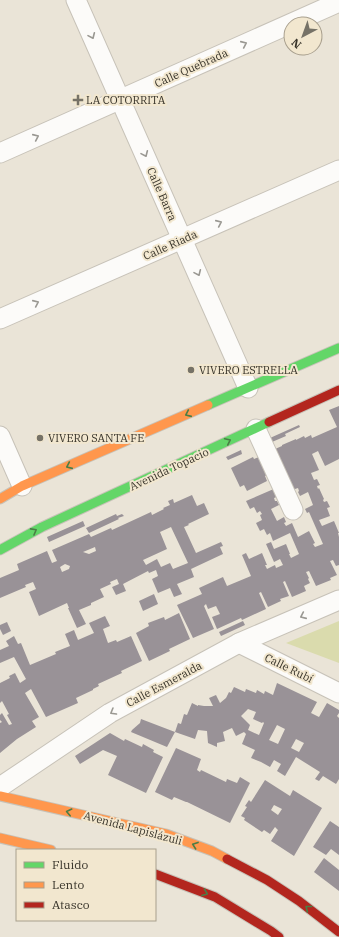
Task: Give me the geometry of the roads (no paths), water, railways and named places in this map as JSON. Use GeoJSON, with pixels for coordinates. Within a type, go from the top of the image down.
{"type":"FeatureCollection","features":[{"type":"Feature","properties":{"kind":"street","name":"Calle Barra"},"geometry":{"type":"LineString","coordinates":[[76,0],[248,388]]}},
{"type":"Feature","properties":{"kind":"street","name":"Calle Quebrada"},"geometry":{"type":"LineString","coordinates":[[0,153],[339,2]]}},
{"type":"Feature","properties":{"kind":"street","name":"Calle Riada"},"geometry":{"type":"LineString","coordinates":[[0,319],[339,170]]}},
{"type":"Feature","properties":{"kind":"street"},"geometry":{"type":"LineString","coordinates":[[0,499],[22,486],[339,348]]}},
{"type":"Feature","properties":{"kind":"street","name":"Avenida Topacio"},"geometry":{"type":"LineString","coordinates":[[0,550],[42,527],[339,390]]}},
{"type":"Feature","properties":{"kind":"street"},"geometry":{"type":"LineString","coordinates":[[256,429],[294,510]]}},
{"type":"Feature","properties":{"kind":"street"},"geometry":{"type":"LineString","coordinates":[[0,436],[22,486]]}},
{"type":"Feature","properties":{"kind":"street","name":"Calle Esmeralda"},"geometry":{"type":"LineString","coordinates":[[0,787],[110,713],[239,643],[339,600]]}},
{"type":"Feature","properties":{"kind":"street","name":"Calle Rubí"},"geometry":{"type":"LineString","coordinates":[[239,643],[339,693]]}},
{"type":"Feature","properties":{"kind":"street","name":"Avenida Lapislázuli"},"geometry":{"type":"LineString","coordinates":[[0,796],[166,834],[212,851],[267,880],[299,901],[339,932]]}},
{"type":"Feature","properties":{"kind":"street"},"geometry":{"type":"LineString","coordinates":[[0,838],[47,849]]}},
{"type":"Feature","properties":{"kind":"street"},"geometry":{"type":"LineString","coordinates":[[156,874],[215,896],[279,937]]}},
{"type":"Feature","properties":{"kind":"place","name":"LA COTORRITA"},"geometry":{"type":"Point","coordinates":[78,100]}},
{"type":"Feature","properties":{"kind":"place","name":"VIVERO ESTRELLA"},"geometry":{"type":"Point","coordinates":[191,370]}},
{"type":"Feature","properties":{"kind":"place","name":"VIVERO SANTA FE"},"geometry":{"type":"Point","coordinates":[40,438]}}]}
